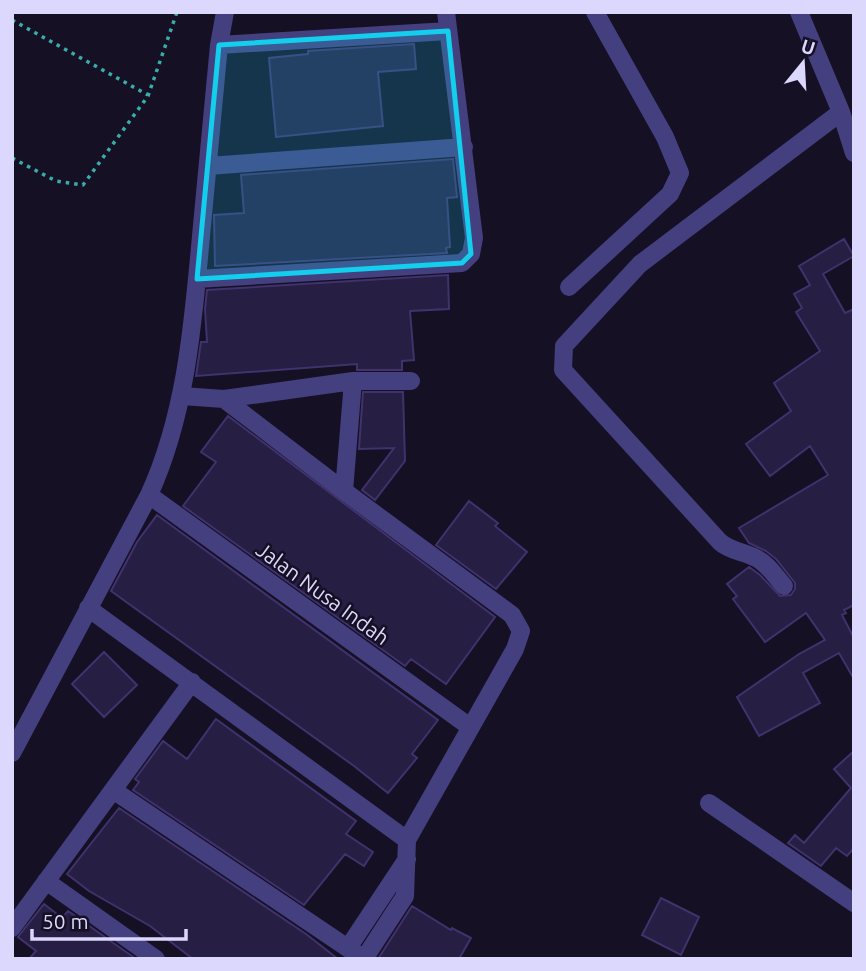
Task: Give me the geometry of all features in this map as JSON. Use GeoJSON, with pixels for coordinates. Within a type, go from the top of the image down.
{"type":"FeatureCollection","features":[{"type":"Feature","properties":{"kind":"street"},"geometry":{"type":"LineString","coordinates":[[12,753],[162,466],[182,396],[197,279],[219,46],[225,12]]}},
{"type":"Feature","properties":{"kind":"street"},"geometry":{"type":"LineString","coordinates":[[197,279],[461,263],[471,254],[474,238],[446,12]]}},
{"type":"Feature","properties":{"kind":"street"},"geometry":{"type":"LineString","coordinates":[[569,287],[670,194],[680,173],[665,137],[594,12]]}},
{"type":"Feature","properties":{"kind":"street"},"geometry":{"type":"LineString","coordinates":[[799,12],[841,112],[854,153]]}},
{"type":"Feature","properties":{"kind":"street"},"geometry":{"type":"LineString","coordinates":[[219,46],[448,32]]}},
{"type":"Feature","properties":{"kind":"street"},"geometry":{"type":"LineString","coordinates":[[784,586],[764,562],[720,542],[563,370],[564,346],[640,264],[841,112]]}},
{"type":"Feature","properties":{"kind":"street"},"geometry":{"type":"LineString","coordinates":[[208,166],[464,147]]}},
{"type":"Feature","properties":{"kind":"street"},"geometry":{"type":"LineString","coordinates":[[182,396],[224,399],[353,381],[411,381]]}},
{"type":"Feature","properties":{"kind":"street"},"geometry":{"type":"LineString","coordinates":[[344,491],[353,381]]}},
{"type":"Feature","properties":{"kind":"street"},"geometry":{"type":"LineString","coordinates":[[113,790],[364,959],[405,896],[407,840],[515,649],[521,631],[512,615],[224,399]]}},
{"type":"Feature","properties":{"kind":"street","name":"Jalan Nusa Indah"},"geometry":{"type":"LineString","coordinates":[[149,495],[470,727]]}},
{"type":"Feature","properties":{"kind":"street"},"geometry":{"type":"LineString","coordinates":[[88,608],[407,840]]}},
{"type":"Feature","properties":{"kind":"street"},"geometry":{"type":"LineString","coordinates":[[12,928],[192,682]]}},
{"type":"Feature","properties":{"kind":"street"},"geometry":{"type":"LineString","coordinates":[[709,803],[854,903]]}},
{"type":"Feature","properties":{"kind":"street"},"geometry":{"type":"LineString","coordinates":[[348,948],[407,859]]}},
{"type":"Feature","properties":{"kind":"street"},"geometry":{"type":"LineString","coordinates":[[46,881],[156,959]]}},
{"type":"Feature","properties":{"kind":"path"},"geometry":{"type":"LineString","coordinates":[[12,158],[55,181],[83,185],[148,96],[177,12]]}},
{"type":"Feature","properties":{"kind":"path"},"geometry":{"type":"LineString","coordinates":[[12,20],[148,96]]}},
{"type":"Feature","properties":{"kind":"highlighted area"},"geometry":{"type":"Polygon","coordinates":[[[448,31],[471,254],[462,263],[197,279],[219,45],[448,31]]]}},
{"type":"Feature","properties":{"kind":"building"},"geometry":{"type":"Polygon","coordinates":[[[414,44],[416,69],[378,72],[383,126],[276,137],[269,58],[308,54],[308,51],[414,44]]]}},
{"type":"Feature","properties":{"kind":"building"},"geometry":{"type":"Polygon","coordinates":[[[453,159],[457,197],[447,198],[450,247],[446,248],[447,253],[215,266],[214,215],[244,213],[241,175],[453,159]]]}},
{"type":"Feature","properties":{"kind":"building"},"geometry":{"type":"Polygon","coordinates":[[[844,239],[854,256],[823,274],[845,313],[854,309],[854,605],[844,610],[846,613],[842,615],[854,638],[854,679],[839,653],[803,673],[820,703],[759,736],[737,697],[799,654],[825,640],[806,613],[765,642],[733,599],[737,596],[727,584],[749,567],[780,596],[791,595],[795,583],[776,559],[749,543],[739,528],[828,475],[810,446],[770,476],[746,444],[791,411],[774,383],[820,351],[796,312],[802,308],[794,294],[810,285],[799,266],[844,239]]]}},
{"type":"Feature","properties":{"kind":"building"},"geometry":{"type":"Polygon","coordinates":[[[448,275],[449,309],[410,311],[414,360],[402,361],[402,370],[357,370],[357,364],[196,376],[201,342],[207,342],[207,290],[448,275]]]}},
{"type":"Feature","properties":{"kind":"building"},"geometry":{"type":"Polygon","coordinates":[[[363,392],[403,392],[405,461],[375,500],[362,490],[394,448],[359,449],[363,392]]]}},
{"type":"Feature","properties":{"kind":"building"},"geometry":{"type":"Polygon","coordinates":[[[228,416],[495,617],[446,684],[411,659],[405,666],[183,506],[216,462],[201,452],[228,416]]]}},
{"type":"Feature","properties":{"kind":"building"},"geometry":{"type":"Polygon","coordinates":[[[469,501],[498,523],[495,526],[527,552],[496,589],[436,545],[469,501]]]}},
{"type":"Feature","properties":{"kind":"building"},"geometry":{"type":"Polygon","coordinates":[[[157,515],[438,720],[412,754],[417,758],[388,793],[111,591],[137,542],[157,515]]]}},
{"type":"Feature","properties":{"kind":"building"},"geometry":{"type":"Polygon","coordinates":[[[104,652],[137,685],[104,717],[72,684],[104,652]]]}},
{"type":"Feature","properties":{"kind":"building"},"geometry":{"type":"Polygon","coordinates":[[[216,719],[356,821],[346,834],[373,852],[364,866],[345,854],[304,905],[133,790],[139,782],[135,779],[163,741],[187,759],[216,719]]]}},
{"type":"Feature","properties":{"kind":"building"},"geometry":{"type":"Polygon","coordinates":[[[854,751],[854,848],[847,856],[836,848],[821,866],[788,843],[795,835],[804,843],[851,788],[834,769],[854,751]]]}},
{"type":"Feature","properties":{"kind":"building"},"geometry":{"type":"Polygon","coordinates":[[[119,808],[306,934],[338,959],[193,959],[150,926],[89,891],[67,874],[119,808]]]}},
{"type":"Feature","properties":{"kind":"building"},"geometry":{"type":"Polygon","coordinates":[[[661,898],[699,917],[681,955],[642,935],[661,898]]]}},
{"type":"Feature","properties":{"kind":"building"},"geometry":{"type":"Polygon","coordinates":[[[44,904],[62,918],[68,911],[136,959],[29,959],[36,951],[18,937],[44,904]]]}},
{"type":"Feature","properties":{"kind":"building"},"geometry":{"type":"Polygon","coordinates":[[[412,906],[451,930],[452,928],[471,938],[459,959],[378,959],[412,906]]]}}]}
